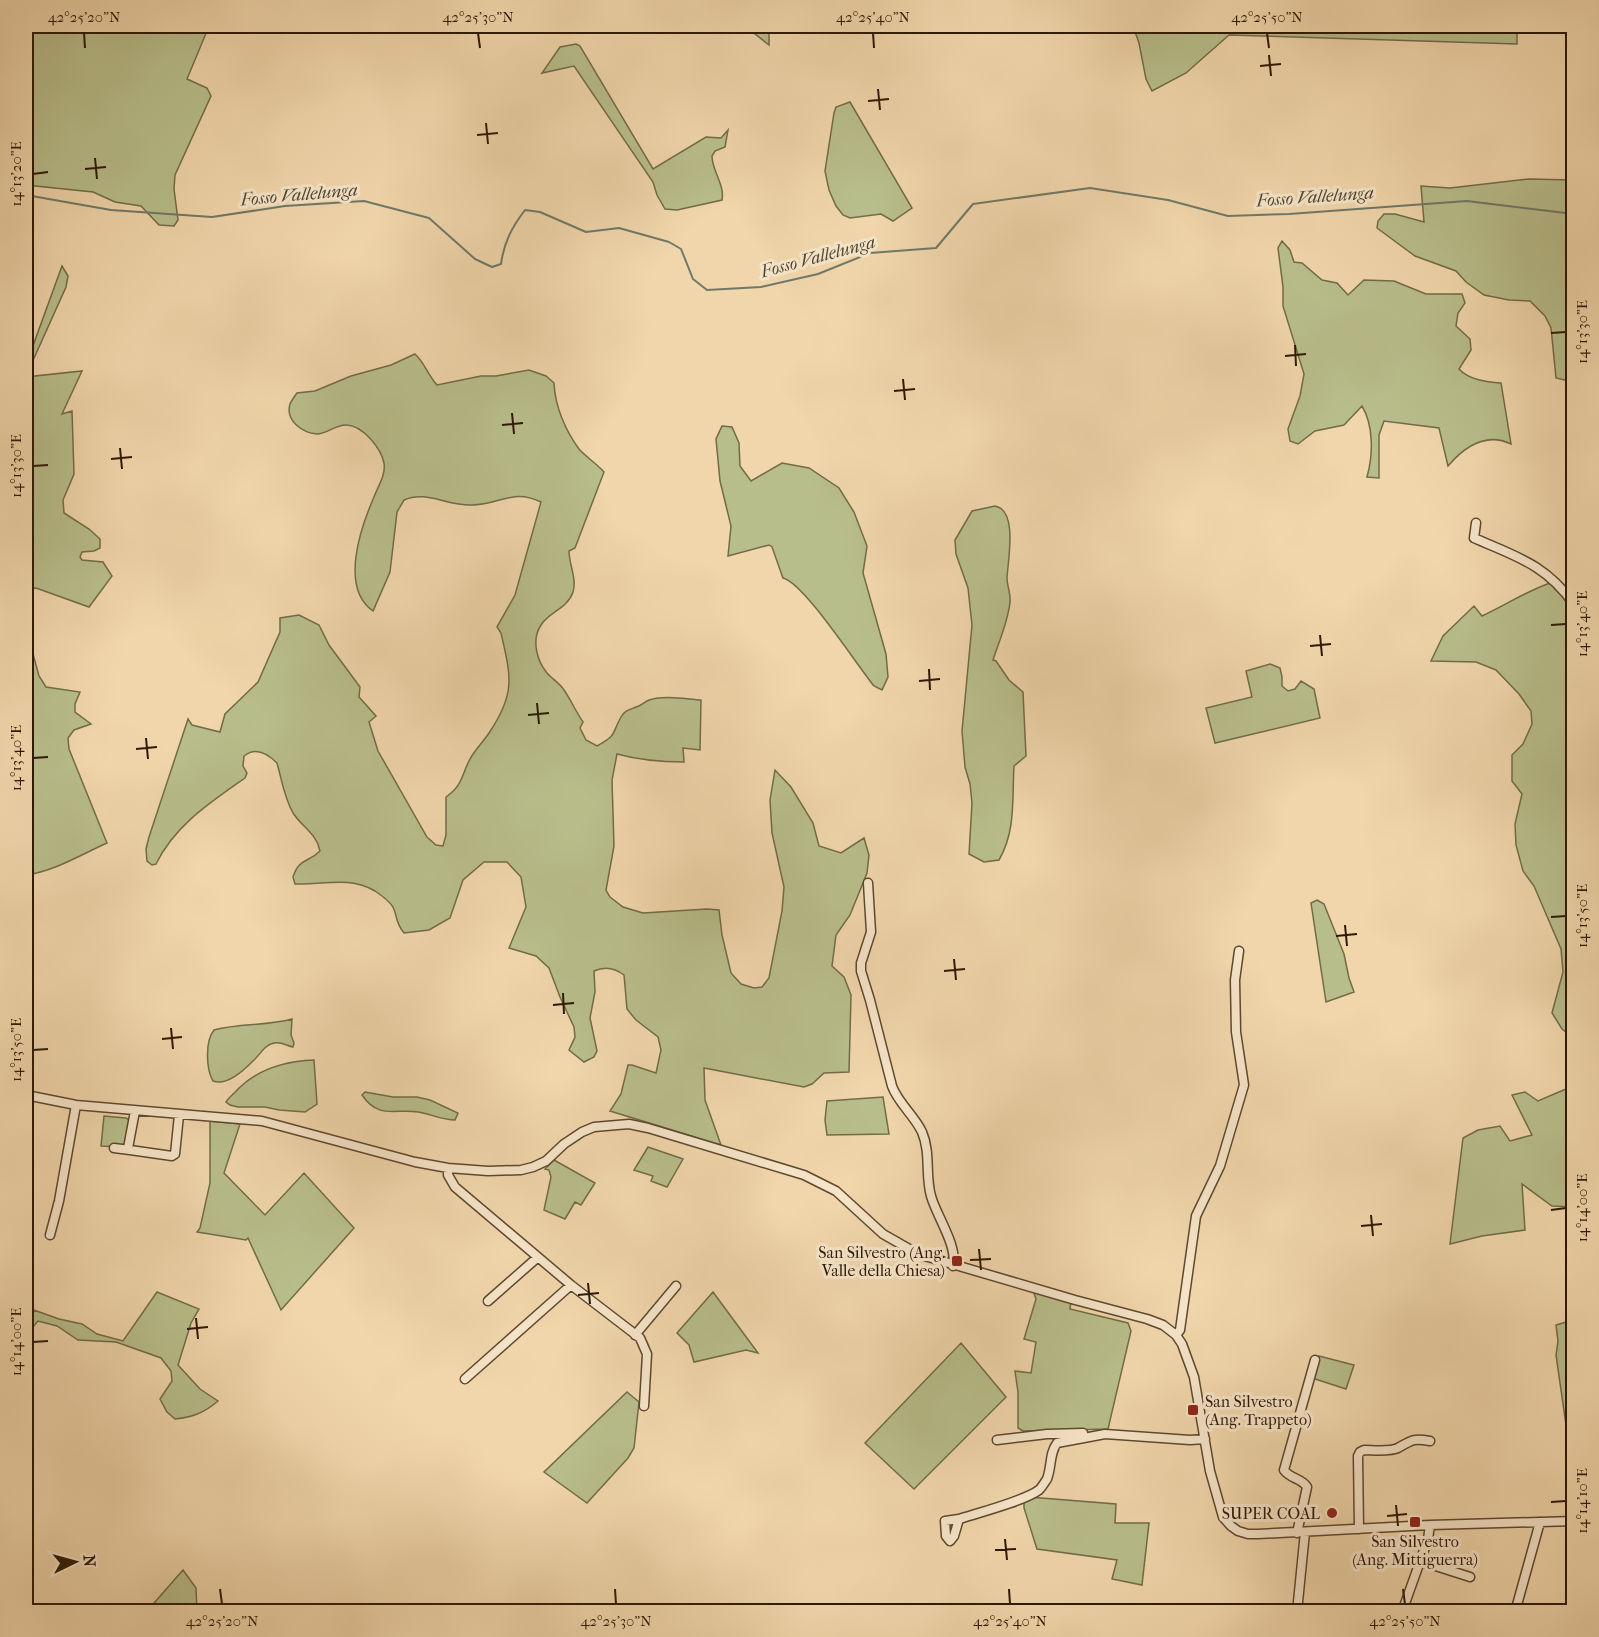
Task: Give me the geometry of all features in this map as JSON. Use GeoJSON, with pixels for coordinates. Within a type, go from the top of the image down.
{"type":"FeatureCollection","features":[{"type":"Feature","properties":{"kind":"street"},"geometry":{"type":"LineString","coordinates":[[1476,523],[1474,538],[1536,566],[1560,585],[1574,604]]}},
{"type":"Feature","properties":{"kind":"street"},"geometry":{"type":"LineString","coordinates":[[868,883],[871,932],[861,963],[861,971],[892,1086],[925,1139],[930,1196],[948,1238],[954,1261],[953,1266]]}},
{"type":"Feature","properties":{"kind":"street"},"geometry":{"type":"LineString","coordinates":[[1176,1335],[1180,1330],[1196,1216],[1220,1166],[1244,1085],[1236,1032],[1235,980],[1239,951]]}},
{"type":"Feature","properties":{"kind":"street"},"geometry":{"type":"LineString","coordinates":[[26,1095],[76,1105],[262,1121],[415,1162],[448,1168],[488,1171],[527,1169],[546,1161],[564,1144],[587,1129],[602,1125],[629,1124],[804,1175],[845,1198],[883,1234],[931,1259],[1163,1325],[1176,1335],[1186,1352],[1194,1377],[1218,1503],[1227,1523],[1234,1529],[1248,1534],[1430,1524],[1574,1521]]}},
{"type":"Feature","properties":{"kind":"street"},"geometry":{"type":"LineString","coordinates":[[50,1235],[59,1201],[76,1105]]}},
{"type":"Feature","properties":{"kind":"street"},"geometry":{"type":"LineString","coordinates":[[130,1150],[135,1111]]}},
{"type":"Feature","properties":{"kind":"street"},"geometry":{"type":"LineString","coordinates":[[114,1148],[172,1156],[175,1154],[179,1115]]}},
{"type":"Feature","properties":{"kind":"street"},"geometry":{"type":"LineString","coordinates":[[448,1168],[448,1174],[455,1187],[644,1344],[647,1354],[644,1406]]}},
{"type":"Feature","properties":{"kind":"street"},"geometry":{"type":"LineString","coordinates":[[488,1301],[538,1257]]}},
{"type":"Feature","properties":{"kind":"street"},"geometry":{"type":"LineString","coordinates":[[465,1379],[571,1285]]}},
{"type":"Feature","properties":{"kind":"street"},"geometry":{"type":"LineString","coordinates":[[635,1335],[676,1286]]}},
{"type":"Feature","properties":{"kind":"street"},"geometry":{"type":"LineString","coordinates":[[1297,1611],[1301,1532],[1307,1487],[1304,1482],[1286,1474],[1284,1470],[1315,1360]]}},
{"type":"Feature","properties":{"kind":"street"},"geometry":{"type":"LineString","coordinates":[[997,1440],[1047,1434],[1105,1434],[1204,1439]]}},
{"type":"Feature","properties":{"kind":"street"},"geometry":{"type":"LineString","coordinates":[[959,1519],[1040,1489],[1047,1480],[1052,1450],[1057,1443],[1105,1434]]}},
{"type":"Feature","properties":{"kind":"street"},"geometry":{"type":"LineString","coordinates":[[1359,1529],[1358,1456],[1360,1452],[1395,1449],[1403,1443],[1416,1439],[1430,1441]]}},
{"type":"Feature","properties":{"kind":"street"},"geometry":{"type":"LineString","coordinates":[[1515,1611],[1540,1522]]}},
{"type":"Feature","properties":{"kind":"street"},"geometry":{"type":"LineString","coordinates":[[1402,1611],[1428,1539],[1430,1524]]}},
{"type":"Feature","properties":{"kind":"street"},"geometry":{"type":"LineString","coordinates":[[1420,1561],[1470,1577]]}},
{"type":"Feature","properties":{"kind":"green space"},"geometry":{"type":"Polygon","coordinates":[[[26,26],[209,26],[187,79],[207,88],[211,96],[175,175],[174,189],[178,220],[174,226],[159,225],[141,206],[115,202],[93,192],[26,185],[26,26]]]}},
{"type":"Feature","properties":{"kind":"green space"},"geometry":{"type":"Polygon","coordinates":[[[745,26],[769,26],[769,45],[745,26]]]}},
{"type":"Feature","properties":{"kind":"green space"},"geometry":{"type":"Polygon","coordinates":[[[1133,26],[1517,26],[1517,44],[1229,35],[1186,73],[1152,91],[1146,79],[1133,26]]]}},
{"type":"Feature","properties":{"kind":"green space"},"geometry":{"type":"Polygon","coordinates":[[[576,44],[580,46],[653,169],[706,137],[721,138],[728,130],[725,147],[715,151],[712,156],[722,189],[722,200],[677,210],[665,209],[653,182],[574,66],[542,73],[560,47],[576,44]]]}},
{"type":"Feature","properties":{"kind":"green space"},"geometry":{"type":"Polygon","coordinates":[[[850,102],[912,208],[893,221],[881,214],[850,218],[843,215],[829,190],[825,171],[834,113],[836,107],[850,102]]]}},
{"type":"Feature","properties":{"kind":"green space"},"geometry":{"type":"Polygon","coordinates":[[[1529,179],[1573,180],[1573,382],[1556,378],[1551,328],[1545,316],[1530,301],[1484,295],[1466,282],[1456,271],[1415,256],[1377,228],[1378,221],[1384,214],[1395,214],[1424,222],[1421,186],[1450,188],[1529,179]]]}},
{"type":"Feature","properties":{"kind":"green space"},"geometry":{"type":"Polygon","coordinates":[[[1282,241],[1290,250],[1294,262],[1302,263],[1322,280],[1337,283],[1348,295],[1364,280],[1394,281],[1426,294],[1462,294],[1465,303],[1458,313],[1456,326],[1470,339],[1471,350],[1459,369],[1473,378],[1501,383],[1511,444],[1493,440],[1476,443],[1462,452],[1448,466],[1439,428],[1384,421],[1379,435],[1379,478],[1367,477],[1371,441],[1369,423],[1362,406],[1344,425],[1315,431],[1298,444],[1290,441],[1288,429],[1300,396],[1304,374],[1283,306],[1278,248],[1282,241]]]}},
{"type":"Feature","properties":{"kind":"green space"},"geometry":{"type":"Polygon","coordinates":[[[62,266],[68,276],[66,287],[26,376],[26,365],[62,266]]]}},
{"type":"Feature","properties":{"kind":"green space"},"geometry":{"type":"Polygon","coordinates":[[[415,354],[437,385],[481,376],[496,376],[529,370],[546,376],[554,383],[559,409],[574,442],[604,472],[575,548],[569,551],[574,582],[571,597],[544,621],[536,637],[536,650],[543,668],[562,688],[583,722],[580,728],[586,740],[597,746],[604,742],[613,734],[624,713],[649,700],[668,698],[701,700],[700,750],[683,748],[684,762],[650,760],[617,754],[612,780],[614,846],[606,890],[610,897],[623,907],[643,913],[719,910],[731,973],[741,984],[754,988],[762,987],[769,978],[782,911],[784,887],[772,833],[770,800],[775,770],[791,787],[813,823],[819,846],[841,853],[864,838],[869,855],[867,873],[850,915],[836,935],[832,966],[844,977],[851,995],[849,1072],[824,1073],[812,1084],[804,1087],[704,1068],[705,1100],[721,1145],[610,1111],[621,1094],[628,1065],[656,1073],[661,1050],[658,1037],[636,1020],[627,1009],[624,975],[606,968],[594,971],[595,992],[590,1018],[597,1051],[594,1057],[584,1062],[569,1050],[575,1037],[574,1027],[549,968],[536,956],[509,948],[526,907],[521,877],[507,862],[484,862],[463,880],[450,918],[429,930],[404,933],[391,905],[385,898],[365,886],[346,882],[295,884],[293,877],[298,867],[320,851],[313,835],[290,807],[277,763],[266,754],[257,751],[244,756],[243,766],[247,773],[245,778],[195,815],[173,837],[156,864],[152,865],[147,861],[146,849],[149,837],[188,719],[192,725],[220,732],[225,714],[258,682],[280,632],[280,618],[299,615],[319,625],[329,645],[360,687],[359,697],[376,716],[369,722],[378,751],[427,837],[436,845],[443,846],[446,835],[446,797],[459,784],[474,752],[489,733],[504,707],[509,673],[501,633],[497,627],[515,595],[541,502],[522,497],[472,505],[429,497],[412,497],[404,500],[397,512],[390,572],[373,611],[363,601],[357,588],[355,573],[363,525],[383,476],[382,457],[375,445],[359,429],[343,425],[321,434],[312,433],[296,425],[289,410],[297,393],[315,391],[351,376],[391,365],[415,354]]]}},
{"type":"Feature","properties":{"kind":"green space"},"geometry":{"type":"Polygon","coordinates":[[[82,371],[62,414],[72,411],[74,474],[63,500],[64,513],[100,539],[100,548],[82,552],[80,557],[82,560],[103,562],[112,576],[89,607],[36,588],[26,589],[26,377],[82,371]]]}},
{"type":"Feature","properties":{"kind":"green space"},"geometry":{"type":"Polygon","coordinates":[[[722,426],[732,427],[739,443],[740,466],[751,481],[782,463],[809,468],[839,488],[854,512],[867,546],[863,573],[886,654],[888,677],[882,690],[874,686],[804,594],[783,578],[772,547],[769,545],[728,556],[731,526],[720,481],[716,439],[722,426]]]}},
{"type":"Feature","properties":{"kind":"green space"},"geometry":{"type":"Polygon","coordinates":[[[995,506],[1007,516],[1009,526],[1010,548],[1007,578],[1010,599],[1005,624],[993,660],[1009,680],[1023,692],[1026,756],[1014,766],[1011,826],[1004,849],[999,860],[984,862],[969,854],[972,803],[965,767],[962,731],[972,625],[968,588],[956,554],[955,540],[972,511],[995,506]]]}},
{"type":"Feature","properties":{"kind":"green space"},"geometry":{"type":"Polygon","coordinates":[[[1553,582],[1573,612],[1573,1038],[1562,1029],[1552,1013],[1563,972],[1561,949],[1534,886],[1523,871],[1516,845],[1515,824],[1522,794],[1512,781],[1512,755],[1523,744],[1532,724],[1531,711],[1519,694],[1496,670],[1476,662],[1431,661],[1443,636],[1474,606],[1482,616],[1553,582]]]}},
{"type":"Feature","properties":{"kind":"green space"},"geometry":{"type":"Polygon","coordinates":[[[26,628],[39,676],[46,687],[80,692],[75,704],[75,712],[91,724],[74,730],[68,738],[69,749],[107,843],[57,866],[26,875],[26,628]]]}},
{"type":"Feature","properties":{"kind":"green space"},"geometry":{"type":"Polygon","coordinates":[[[1270,664],[1280,668],[1282,686],[1288,691],[1295,689],[1301,681],[1314,689],[1320,718],[1215,743],[1206,708],[1252,697],[1246,671],[1270,664]]]}},
{"type":"Feature","properties":{"kind":"green space"},"geometry":{"type":"Polygon","coordinates":[[[1317,900],[1324,904],[1344,954],[1354,992],[1326,1002],[1311,903],[1317,900]]]}},
{"type":"Feature","properties":{"kind":"green space"},"geometry":{"type":"Polygon","coordinates":[[[292,1019],[293,1047],[279,1043],[271,1044],[234,1077],[224,1081],[213,1081],[209,1070],[208,1055],[209,1041],[214,1030],[292,1019]]]}},
{"type":"Feature","properties":{"kind":"green space"},"geometry":{"type":"Polygon","coordinates":[[[314,1060],[317,1104],[305,1112],[265,1107],[238,1107],[226,1102],[247,1081],[264,1071],[283,1064],[314,1060]]]}},
{"type":"Feature","properties":{"kind":"green space"},"geometry":{"type":"Polygon","coordinates":[[[1573,1086],[1573,1207],[1552,1206],[1522,1184],[1525,1230],[1482,1236],[1450,1244],[1463,1138],[1478,1130],[1500,1126],[1510,1141],[1532,1135],[1512,1095],[1525,1092],[1538,1101],[1573,1086]]]}},
{"type":"Feature","properties":{"kind":"green space"},"geometry":{"type":"Polygon","coordinates":[[[365,1092],[393,1097],[417,1097],[430,1100],[458,1113],[455,1120],[418,1112],[381,1110],[368,1103],[362,1095],[365,1092]]]}},
{"type":"Feature","properties":{"kind":"green space"},"geometry":{"type":"Polygon","coordinates":[[[883,1097],[889,1134],[827,1135],[825,1120],[827,1101],[883,1097]]]}},
{"type":"Feature","properties":{"kind":"green space"},"geometry":{"type":"Polygon","coordinates":[[[104,1116],[130,1120],[128,1144],[123,1147],[101,1146],[104,1116]]]}},
{"type":"Feature","properties":{"kind":"green space"},"geometry":{"type":"Polygon","coordinates":[[[210,1121],[240,1124],[224,1173],[265,1215],[304,1173],[354,1228],[281,1310],[248,1238],[246,1240],[197,1232],[200,1228],[210,1183],[210,1121]]]}},
{"type":"Feature","properties":{"kind":"green space"},"geometry":{"type":"Polygon","coordinates":[[[648,1147],[683,1159],[667,1187],[651,1181],[653,1176],[634,1170],[648,1147]]]}},
{"type":"Feature","properties":{"kind":"green space"},"geometry":{"type":"Polygon","coordinates":[[[554,1160],[595,1183],[581,1205],[575,1202],[565,1219],[544,1210],[551,1177],[549,1170],[545,1169],[554,1160]]]}},
{"type":"Feature","properties":{"kind":"green space"},"geometry":{"type":"Polygon","coordinates":[[[1033,1290],[1071,1301],[1070,1309],[1128,1323],[1131,1331],[1108,1429],[1023,1431],[1018,1428],[1018,1392],[1015,1371],[1031,1373],[1036,1342],[1024,1339],[1036,1299],[1033,1290]]]}},
{"type":"Feature","properties":{"kind":"green space"},"geometry":{"type":"Polygon","coordinates":[[[157,1292],[199,1309],[191,1323],[178,1365],[200,1389],[218,1401],[193,1416],[175,1419],[167,1412],[160,1399],[172,1381],[171,1371],[161,1358],[116,1342],[78,1340],[57,1326],[38,1321],[26,1335],[26,1315],[32,1318],[34,1310],[82,1324],[97,1334],[123,1341],[157,1292]]]}},
{"type":"Feature","properties":{"kind":"green space"},"geometry":{"type":"Polygon","coordinates":[[[713,1292],[758,1353],[746,1350],[694,1362],[689,1345],[677,1333],[713,1292]]]}},
{"type":"Feature","properties":{"kind":"green space"},"geometry":{"type":"Polygon","coordinates":[[[1574,1320],[1573,1474],[1556,1355],[1558,1341],[1556,1325],[1574,1320]]]}},
{"type":"Feature","properties":{"kind":"green space"},"geometry":{"type":"Polygon","coordinates":[[[961,1343],[1006,1397],[914,1489],[865,1443],[961,1343]]]}},
{"type":"Feature","properties":{"kind":"green space"},"geometry":{"type":"Polygon","coordinates":[[[1319,1356],[1354,1365],[1346,1389],[1312,1378],[1319,1356]]]}},
{"type":"Feature","properties":{"kind":"green space"},"geometry":{"type":"Polygon","coordinates":[[[627,1392],[639,1402],[634,1448],[628,1458],[587,1503],[544,1472],[627,1392]]]}},
{"type":"Feature","properties":{"kind":"green space"},"geometry":{"type":"Polygon","coordinates":[[[1029,1497],[1116,1504],[1115,1523],[1149,1523],[1142,1585],[1112,1579],[1117,1560],[1037,1549],[1024,1508],[1024,1501],[1029,1497]]]}},
{"type":"Feature","properties":{"kind":"green space"},"geometry":{"type":"Polygon","coordinates":[[[183,1570],[196,1588],[197,1611],[147,1611],[183,1570]]]}},
{"type":"Feature","properties":{"kind":"waterway","name":"Fosso Vallelunga"},"geometry":{"type":"LineString","coordinates":[[26,195],[111,210],[212,217],[285,206],[364,201],[429,218],[475,259],[492,267],[501,264],[509,235],[525,210],[540,212],[586,232],[619,228],[669,242],[681,249],[693,279],[707,290],[761,287],[818,274],[870,253],[936,248],[973,204],[1090,188],[1168,200],[1228,216],[1289,214],[1467,201],[1574,214]]}},
{"type":"Feature","properties":{"kind":"place","name":"San Silvestro (Ang. Valle della Chiesa)"},"geometry":{"type":"Point","coordinates":[957,1261]}},
{"type":"Feature","properties":{"kind":"place","name":"San Silvestro (Ang. Trappeto)"},"geometry":{"type":"Point","coordinates":[1193,1410]}},
{"type":"Feature","properties":{"kind":"place","name":"SUPER COAL"},"geometry":{"type":"Point","coordinates":[1332,1513]}},
{"type":"Feature","properties":{"kind":"place","name":"San Silvestro (Ang. Mittiguerra)"},"geometry":{"type":"Point","coordinates":[1415,1522]}}]}
